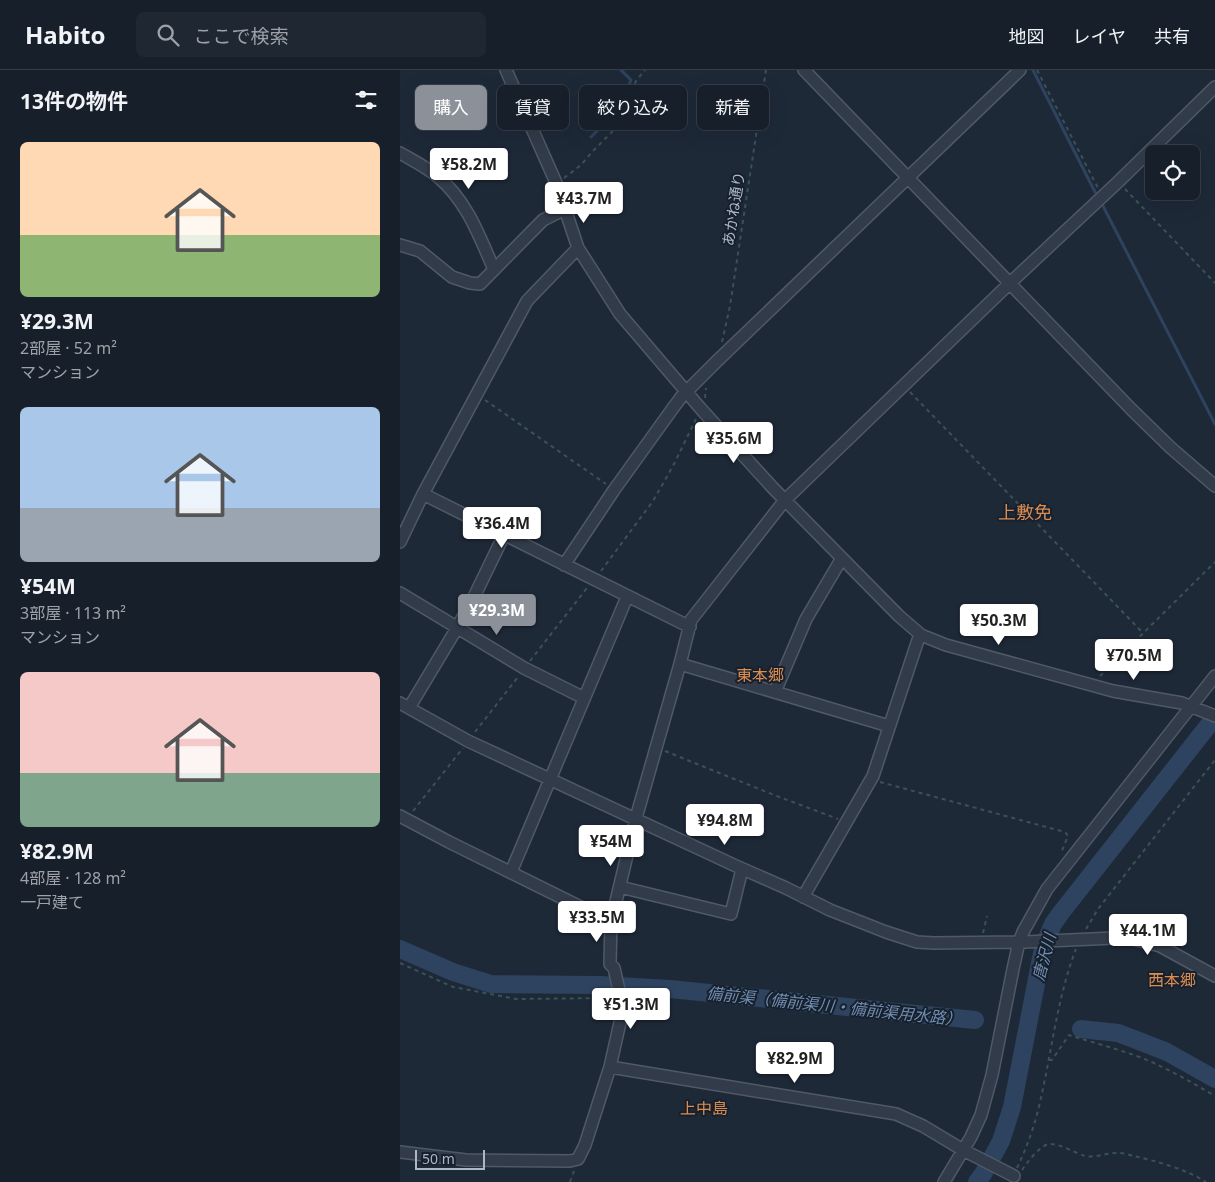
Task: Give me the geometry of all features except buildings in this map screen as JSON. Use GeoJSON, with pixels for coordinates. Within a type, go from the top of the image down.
{"type":"FeatureCollection","features":[{"type":"Feature","properties":{"kind":"street"},"geometry":{"type":"LineString","coordinates":[[506,70],[556,185],[578,248],[620,314],[687,392],[785,500],[899,616],[921,635],[946,645],[1113,691],[1176,702],[1215,716]]}},
{"type":"Feature","properties":{"kind":"street"},"geometry":{"type":"LineString","coordinates":[[804,70],[1132,410],[1215,486]]}},
{"type":"Feature","properties":{"kind":"street"},"geometry":{"type":"LineString","coordinates":[[564,565],[614,490],[673,408],[687,392],[1020,70]]}},
{"type":"Feature","properties":{"kind":"street"},"geometry":{"type":"LineString","coordinates":[[400,1152],[466,1160],[570,1161],[578,1159],[585,1145],[610,1067],[621,1018],[621,996],[614,968],[610,964],[611,922],[636,818],[691,620],[785,500],[1215,87]]}},
{"type":"Feature","properties":{"kind":"street"},"geometry":{"type":"LineString","coordinates":[[400,153],[436,175],[458,198],[474,224],[495,269]]}},
{"type":"Feature","properties":{"kind":"street"},"geometry":{"type":"LineString","coordinates":[[400,245],[420,251],[452,277],[480,284],[543,220],[565,209]]}},
{"type":"Feature","properties":{"kind":"street"},"geometry":{"type":"LineString","coordinates":[[400,542],[423,494],[527,301],[578,248]]}},
{"type":"Feature","properties":{"kind":"street"},"geometry":{"type":"LineString","coordinates":[[423,494],[690,627]]}},
{"type":"Feature","properties":{"kind":"street"},"geometry":{"type":"LineString","coordinates":[[504,535],[457,628],[404,705],[468,740],[830,910],[879,930],[917,942],[934,943],[1114,938],[1146,942],[1160,946],[1215,976]]}},
{"type":"Feature","properties":{"kind":"street"},"geometry":{"type":"LineString","coordinates":[[775,692],[806,619],[842,558]]}},
{"type":"Feature","properties":{"kind":"street"},"geometry":{"type":"LineString","coordinates":[[400,593],[524,668],[584,698]]}},
{"type":"Feature","properties":{"kind":"street"},"geometry":{"type":"LineString","coordinates":[[511,872],[627,596]]}},
{"type":"Feature","properties":{"kind":"street"},"geometry":{"type":"LineString","coordinates":[[803,897],[871,779],[921,635]]}},
{"type":"Feature","properties":{"kind":"street"},"geometry":{"type":"LineString","coordinates":[[680,664],[889,726]]}},
{"type":"Feature","properties":{"kind":"street"},"geometry":{"type":"LineString","coordinates":[[944,1182],[966,1151],[986,1097],[1023,932],[1047,889],[1193,707],[1215,676]]}},
{"type":"Feature","properties":{"kind":"street"},"geometry":{"type":"LineString","coordinates":[[405,816],[449,842],[611,922]]}},
{"type":"Feature","properties":{"kind":"street"},"geometry":{"type":"LineString","coordinates":[[620,887],[731,914],[742,869]]}},
{"type":"Feature","properties":{"kind":"street"},"geometry":{"type":"LineString","coordinates":[[610,1067],[896,1114],[923,1126],[1011,1174]]}},
{"type":"Feature","properties":{"kind":"path"},"geometry":{"type":"LineString","coordinates":[[556,185],[580,165],[612,132],[636,81],[645,70]]}},
{"type":"Feature","properties":{"kind":"path","name":"あかね通り"},"geometry":{"type":"LineString","coordinates":[[722,343],[732,297],[766,70]]}},
{"type":"Feature","properties":{"kind":"path"},"geometry":{"type":"LineString","coordinates":[[1037,70],[1102,196]]}},
{"type":"Feature","properties":{"kind":"path"},"geometry":{"type":"LineString","coordinates":[[1118,182],[1215,283]]}},
{"type":"Feature","properties":{"kind":"path"},"geometry":{"type":"LineString","coordinates":[[904,385],[1143,634]]}},
{"type":"Feature","properties":{"kind":"path"},"geometry":{"type":"LineString","coordinates":[[704,403],[706,386]]}},
{"type":"Feature","properties":{"kind":"path"},"geometry":{"type":"LineString","coordinates":[[477,394],[614,490]]}},
{"type":"Feature","properties":{"kind":"path"},"geometry":{"type":"LineString","coordinates":[[597,576],[653,501],[673,466],[698,414]]}},
{"type":"Feature","properties":{"kind":"path"},"geometry":{"type":"LineString","coordinates":[[1091,685],[1215,562]]}},
{"type":"Feature","properties":{"kind":"path"},"geometry":{"type":"LineString","coordinates":[[405,816],[464,746]]}},
{"type":"Feature","properties":{"kind":"path"},"geometry":{"type":"LineString","coordinates":[[656,747],[846,822]]}},
{"type":"Feature","properties":{"kind":"path"},"geometry":{"type":"LineString","coordinates":[[1011,1174],[1034,1126],[1058,1012],[1078,940],[1098,908],[1215,760]]}},
{"type":"Feature","properties":{"kind":"path"},"geometry":{"type":"LineString","coordinates":[[871,779],[1066,833],[1068,836],[1060,856]]}},
{"type":"Feature","properties":{"kind":"path"},"geometry":{"type":"LineString","coordinates":[[980,943],[987,916]]}},
{"type":"Feature","properties":{"kind":"path"},"geometry":{"type":"LineString","coordinates":[[400,963],[453,987],[516,999],[610,998],[621,996]]}},
{"type":"Feature","properties":{"kind":"path"},"geometry":{"type":"LineString","coordinates":[[1049,1060],[1052,1060],[1069,1035],[1152,1062],[1215,1096]]}},
{"type":"Feature","properties":{"kind":"path"},"geometry":{"type":"LineString","coordinates":[[1011,1174],[1020,1172],[1039,1150],[1048,1144],[1087,1156],[1119,1153],[1142,1158],[1187,1173],[1206,1182]]}},
{"type":"Feature","properties":{"kind":"waterway"},"geometry":{"type":"LineString","coordinates":[[591,137],[618,110],[631,80],[621,70]]}},
{"type":"Feature","properties":{"kind":"waterway"},"geometry":{"type":"LineString","coordinates":[[1033,70],[1095,192]]}},
{"type":"Feature","properties":{"kind":"waterway"},"geometry":{"type":"LineString","coordinates":[[1102,204],[1215,424]]}},
{"type":"Feature","properties":{"kind":"waterway","name":"唐沢川"},"geometry":{"type":"LineString","coordinates":[[977,1182],[1001,1141],[1012,1107],[1043,948],[1053,924],[1215,717]]}},
{"type":"Feature","properties":{"kind":"waterway","name":"備前渠（備前渠川・備前渠用水路）"},"geometry":{"type":"LineString","coordinates":[[400,949],[453,972],[491,984],[600,985],[670,989],[975,1020]]}},
{"type":"Feature","properties":{"kind":"waterway","name":"備前渠（備前渠川・備前渠用水路）"},"geometry":{"type":"LineString","coordinates":[[1081,1029],[1118,1033],[1167,1052],[1215,1079]]}},
{"type":"Feature","properties":{"kind":"district","name":"上敷免"},"geometry":{"type":"Point","coordinates":[1025,513]}},
{"type":"Feature","properties":{"kind":"district","name":"東本郷"},"geometry":{"type":"Point","coordinates":[760,675]}},
{"type":"Feature","properties":{"kind":"district","name":"西本郷"},"geometry":{"type":"Point","coordinates":[1172,980]}},
{"type":"Feature","properties":{"kind":"district","name":"上中島"},"geometry":{"type":"Point","coordinates":[704,1108]}}]}
